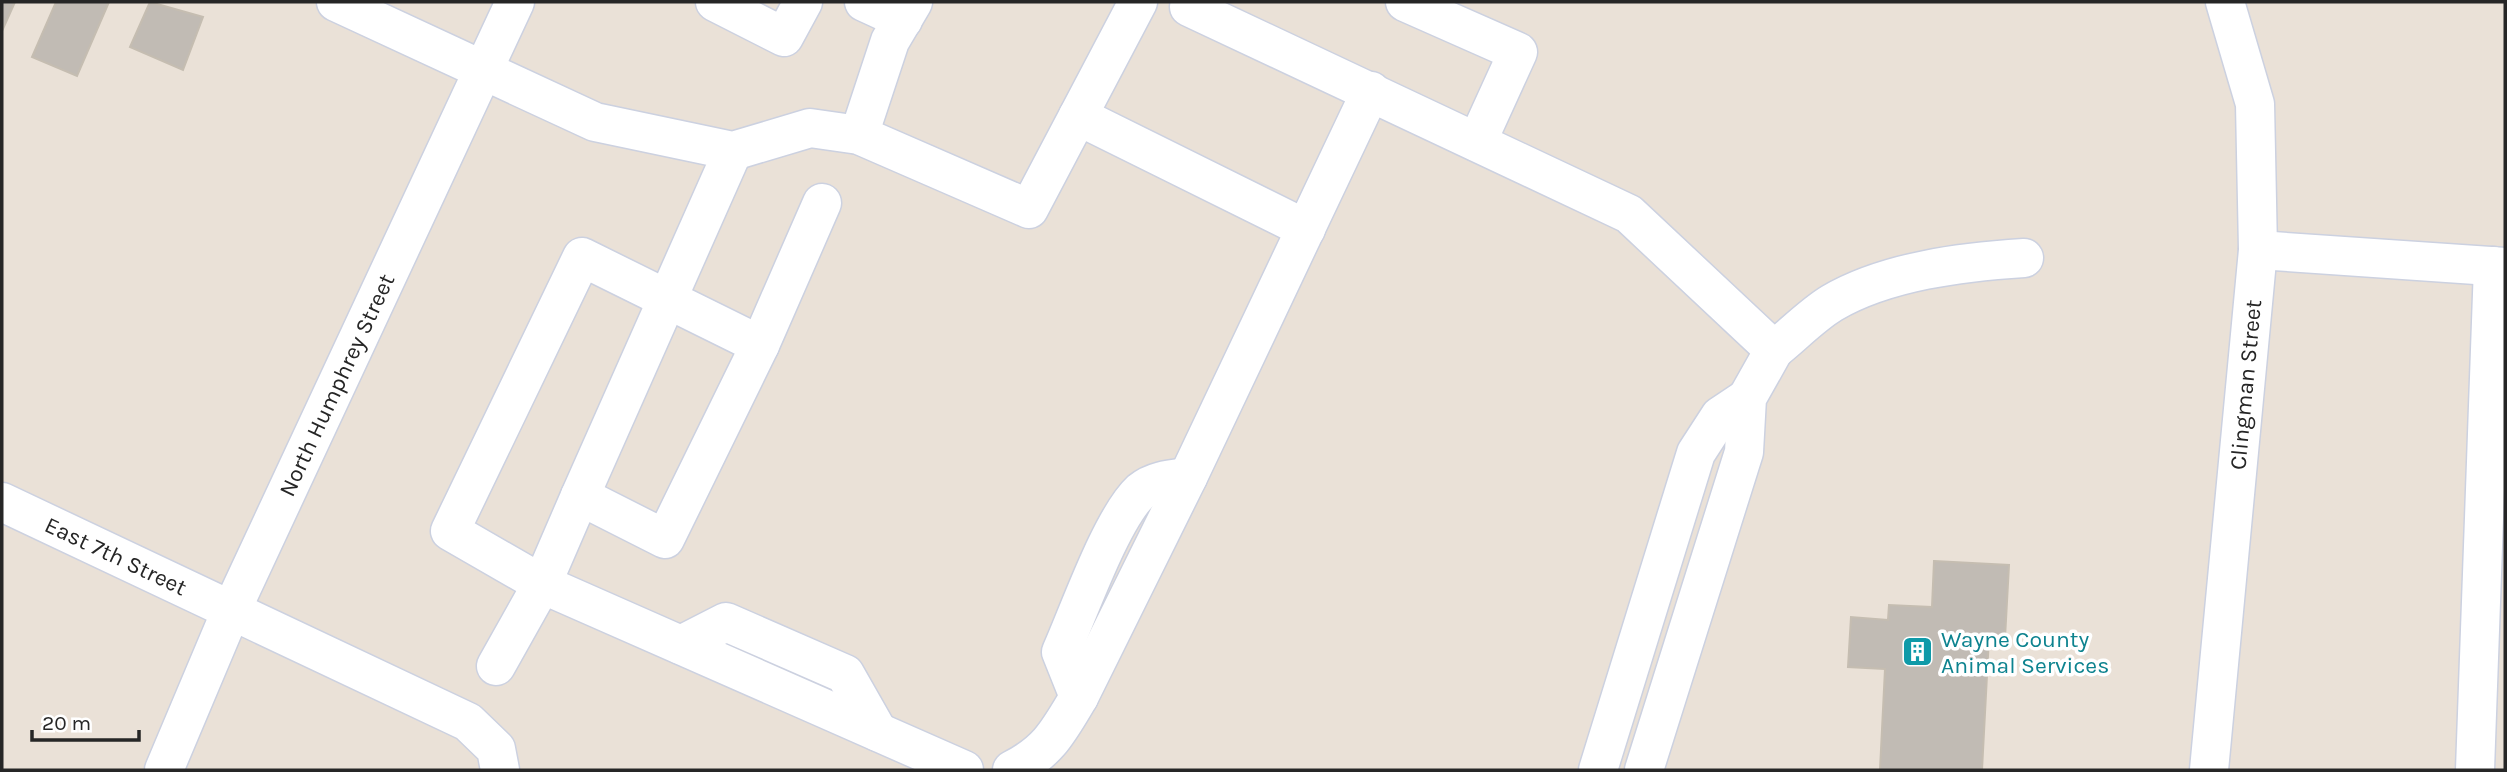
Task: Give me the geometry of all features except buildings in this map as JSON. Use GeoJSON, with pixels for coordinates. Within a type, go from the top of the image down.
{"type":"FeatureCollection","features":[{"type":"Feature","properties":{"kind":"street"},"geometry":{"type":"LineString","coordinates":[[336,2],[594,122],[733,152],[810,128],[859,135],[1029,209],[1138,2]]}},
{"type":"Feature","properties":{"kind":"street","name":"North Humphrey Street"},"geometry":{"type":"LineString","coordinates":[[164,770],[231,611],[515,2]]}},
{"type":"Feature","properties":{"kind":"street"},"geometry":{"type":"LineString","coordinates":[[715,2],[784,37],[803,2]]}},
{"type":"Feature","properties":{"kind":"street"},"geometry":{"type":"LineString","coordinates":[[859,135],[890,41],[908,11],[864,2]]}},
{"type":"Feature","properties":{"kind":"street"},"geometry":{"type":"LineString","coordinates":[[1405,2],[1518,52],[1477,142]]}},
{"type":"Feature","properties":{"kind":"street","name":"Clingman Street"},"geometry":{"type":"LineString","coordinates":[[2209,770],[2259,250],[2255,103],[2225,2]]}},
{"type":"Feature","properties":{"kind":"street"},"geometry":{"type":"LineString","coordinates":[[1184,3],[1629,214],[1774,350]]}},
{"type":"Feature","properties":{"kind":"street"},"geometry":{"type":"LineString","coordinates":[[1012,770],[1037,757],[1061,728],[1079,698],[1188,477],[1371,91]]}},
{"type":"Feature","properties":{"kind":"street"},"geometry":{"type":"LineString","coordinates":[[1078,116],[1306,229]]}},
{"type":"Feature","properties":{"kind":"street"},"geometry":{"type":"LineString","coordinates":[[496,666],[542,584],[733,152]]}},
{"type":"Feature","properties":{"kind":"street"},"geometry":{"type":"LineString","coordinates":[[580,496],[665,539],[760,345],[822,203]]}},
{"type":"Feature","properties":{"kind":"street"},"geometry":{"type":"LineString","coordinates":[[2259,250],[2499,266],[2475,770]]}},
{"type":"Feature","properties":{"kind":"street"},"geometry":{"type":"LineString","coordinates":[[760,345],[582,257],[450,531],[542,584],[964,770]]}},
{"type":"Feature","properties":{"kind":"street"},"geometry":{"type":"LineString","coordinates":[[1644,770],[1744,453],[1747,398],[1774,350],[1832,303],[1892,279],[1958,262],[2024,258]]}},
{"type":"Feature","properties":{"kind":"street"},"geometry":{"type":"LineString","coordinates":[[1598,770],[1696,453],[1720,416],[1747,398]]}},
{"type":"Feature","properties":{"kind":"street","name":"East 7th Street"},"geometry":{"type":"LineString","coordinates":[[2,502],[468,722],[496,749],[500,770]]}},
{"type":"Feature","properties":{"kind":"place","name":"Wayne County Animal Services"},"geometry":{"type":"Point","coordinates":[1918,652]}}]}
